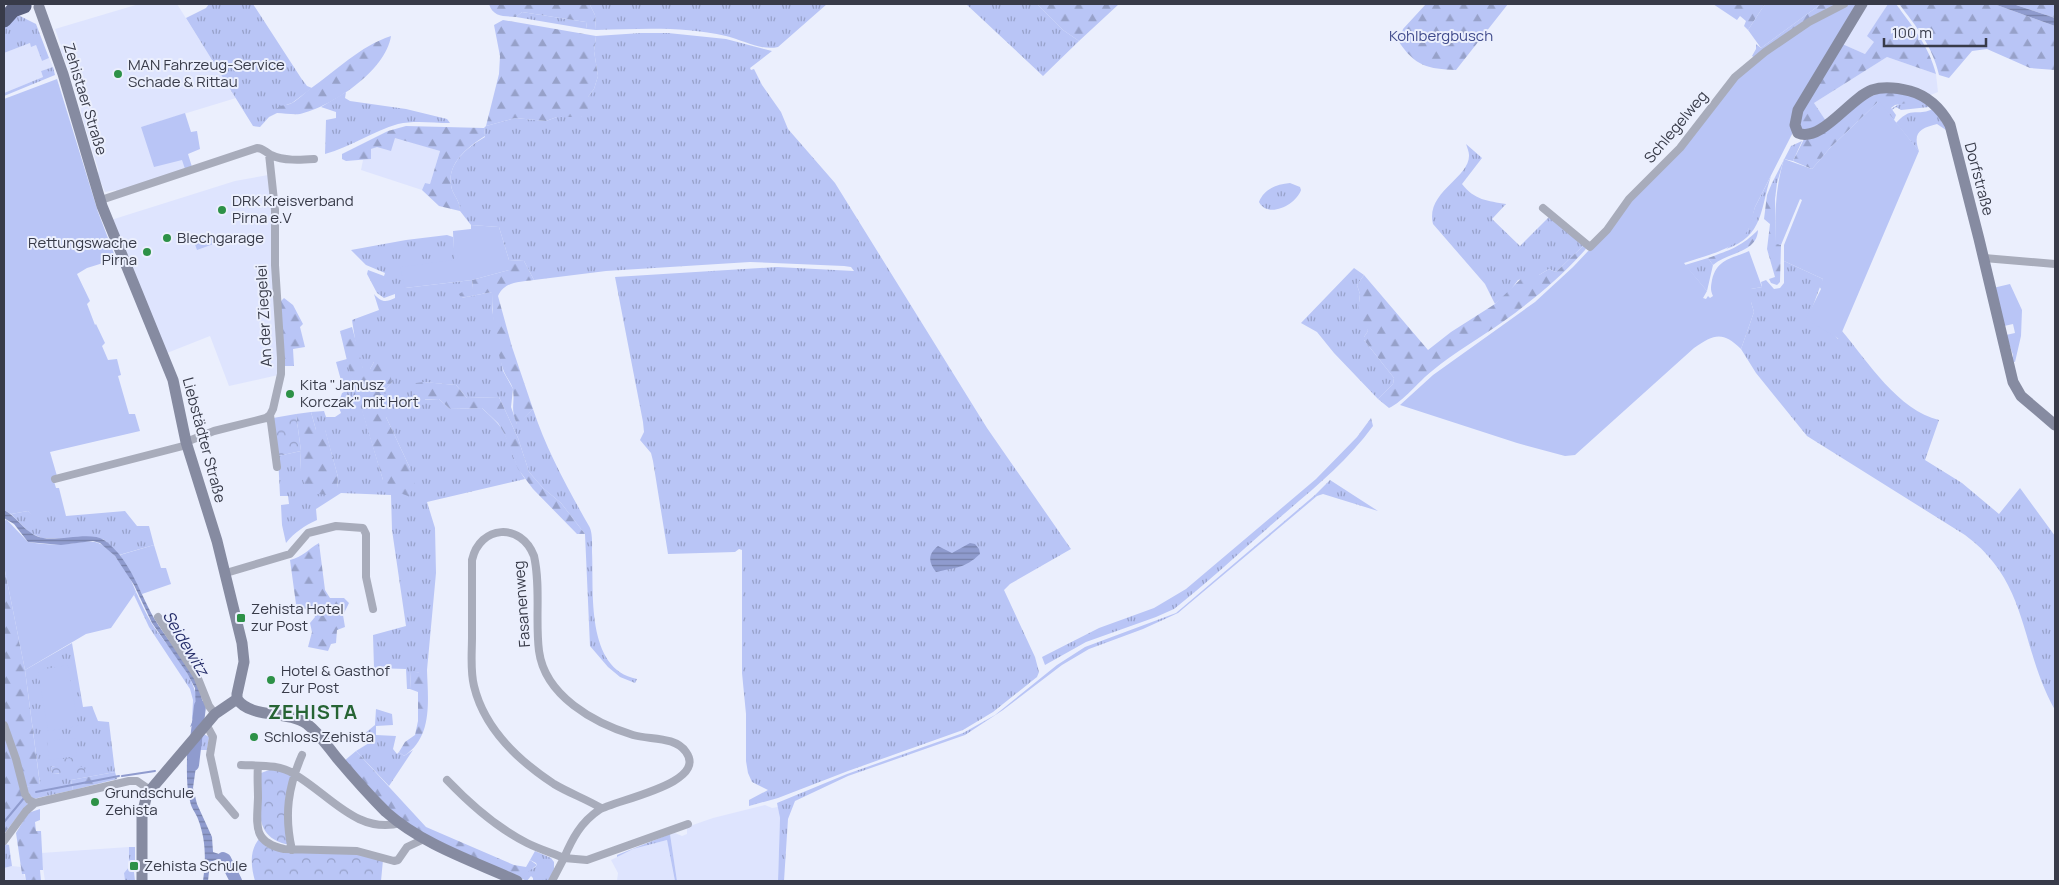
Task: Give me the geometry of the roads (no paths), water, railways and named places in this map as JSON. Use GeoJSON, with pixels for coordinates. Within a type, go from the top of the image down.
{"type":"FeatureCollection","features":[{"type":"Feature","properties":{"kind":"highway"},"geometry":{"type":"LineString","coordinates":[[4,20],[13,10],[22,5]]}},
{"type":"Feature","properties":{"kind":"main road","name":"Dorfstraße"},"geometry":{"type":"LineString","coordinates":[[1862,4],[1798,110],[1795,125],[1798,133],[1804,136],[1817,133],[1858,98],[1872,90],[1897,87],[1915,93],[1934,104],[1942,112],[1950,125],[2013,382],[2020,396],[2055,425]]}},
{"type":"Feature","properties":{"kind":"main road"},"geometry":{"type":"LineString","coordinates":[[22,5],[31,8],[42,6]]}},
{"type":"Feature","properties":{"kind":"main road","name":"Zehistaer Straße"},"geometry":{"type":"LineString","coordinates":[[42,6],[100,200]]}},
{"type":"Feature","properties":{"kind":"main road","name":"Liebstädter Straße"},"geometry":{"type":"LineString","coordinates":[[100,200],[170,371],[187,444],[226,573],[242,642],[244,662],[236,694],[238,699]]}},
{"type":"Feature","properties":{"kind":"main road"},"geometry":{"type":"LineString","coordinates":[[142,881],[142,815],[145,800],[150,790],[215,714],[238,699],[242,706],[248,709],[291,716],[308,725],[376,802],[402,823],[424,839],[517,881]]}},
{"type":"Feature","properties":{"kind":"street","name":"Schlegelweg"},"geometry":{"type":"LineString","coordinates":[[1543,208],[1590,247],[1607,230],[1630,199],[1680,148],[1735,77],[1765,52],[1809,22],[1844,4]]}},
{"type":"Feature","properties":{"kind":"street"},"geometry":{"type":"LineString","coordinates":[[100,200],[251,149],[261,148],[269,154],[288,159],[314,159]]}},
{"type":"Feature","properties":{"kind":"street","name":"An der Ziegelei"},"geometry":{"type":"LineString","coordinates":[[269,154],[275,210],[275,265],[281,366],[281,374],[270,415],[277,467]]}},
{"type":"Feature","properties":{"kind":"street"},"geometry":{"type":"LineString","coordinates":[[1984,258],[2055,264]]}},
{"type":"Feature","properties":{"kind":"street"},"geometry":{"type":"LineString","coordinates":[[55,479],[187,444],[214,430],[266,418],[270,415]]}},
{"type":"Feature","properties":{"kind":"street"},"geometry":{"type":"LineString","coordinates":[[226,573],[290,554],[308,533],[336,526],[362,528],[366,534],[366,578],[373,608]]}},
{"type":"Feature","properties":{"kind":"street","name":"Fasanenweg"},"geometry":{"type":"LineString","coordinates":[[564,858],[577,831],[601,808],[656,790],[679,778],[689,768],[689,756],[686,750],[674,742],[636,736],[617,729],[575,706],[559,692],[547,676],[539,651],[535,560],[533,552],[520,536],[507,532],[494,533],[478,545],[472,560],[471,662],[474,685],[479,702],[502,740],[535,770],[556,785],[601,808]]}},
{"type":"Feature","properties":{"kind":"street"},"geometry":{"type":"LineString","coordinates":[[158,617],[197,676],[209,706],[215,714]]}},
{"type":"Feature","properties":{"kind":"street"},"geometry":{"type":"LineString","coordinates":[[4,725],[16,759],[25,794],[35,803]]}},
{"type":"Feature","properties":{"kind":"street"},"geometry":{"type":"LineString","coordinates":[[204,726],[213,737],[210,755],[219,796],[235,815]]}},
{"type":"Feature","properties":{"kind":"street"},"geometry":{"type":"LineString","coordinates":[[292,850],[286,813],[294,774],[302,755]]}},
{"type":"Feature","properties":{"kind":"street"},"geometry":{"type":"LineString","coordinates":[[241,765],[281,768],[294,774],[325,798],[363,822],[389,827],[402,823]]}},
{"type":"Feature","properties":{"kind":"street"},"geometry":{"type":"LineString","coordinates":[[258,766],[256,817],[258,832],[267,843],[276,847],[292,850],[358,851],[394,861],[398,860],[407,848],[424,839]]}},
{"type":"Feature","properties":{"kind":"street"},"geometry":{"type":"LineString","coordinates":[[446,780],[504,830],[528,843],[564,858],[587,860],[688,824]]}},
{"type":"Feature","properties":{"kind":"street"},"geometry":{"type":"LineString","coordinates":[[4,841],[26,811],[35,803],[133,781],[150,790]]}},
{"type":"Feature","properties":{"kind":"street"},"geometry":{"type":"LineString","coordinates":[[552,881],[564,858]]}},
{"type":"Feature","properties":{"kind":"waterway","name":"Seidewitz"},"geometry":{"type":"LineString","coordinates":[[193,765],[200,706]]}},
{"type":"Feature","properties":{"kind":"waterway"},"geometry":{"type":"LineString","coordinates":[[122,776],[155,771]]}},
{"type":"Feature","properties":{"kind":"waterway"},"geometry":{"type":"LineString","coordinates":[[36,792],[119,776]]}},
{"type":"Feature","properties":{"kind":"waterway"},"geometry":{"type":"LineString","coordinates":[[4,822],[24,798]]}},
{"type":"Feature","properties":{"kind":"waterway"},"geometry":{"type":"LineString","coordinates":[[223,858],[236,881]]}},
{"type":"Feature","properties":{"kind":"place","name":"MAN Fahrzeug-Service Schade & Rittau"},"geometry":{"type":"Point","coordinates":[118,74]}},
{"type":"Feature","properties":{"kind":"place","name":"DRK Kreisverband Pirna e.V"},"geometry":{"type":"Point","coordinates":[222,210]}},
{"type":"Feature","properties":{"kind":"place","name":"Blechgarage"},"geometry":{"type":"Point","coordinates":[167,238]}},
{"type":"Feature","properties":{"kind":"place","name":"Rettungswache Pirna"},"geometry":{"type":"Point","coordinates":[147,252]}},
{"type":"Feature","properties":{"kind":"place","name":"Kita \"Janusz Korczak\" mit Hort"},"geometry":{"type":"Point","coordinates":[290,394]}},
{"type":"Feature","properties":{"kind":"place","name":"Zehista Hotel zur Post"},"geometry":{"type":"Point","coordinates":[241,618]}},
{"type":"Feature","properties":{"kind":"place","name":"Hotel & Gasthof Zur Post"},"geometry":{"type":"Point","coordinates":[271,680]}},
{"type":"Feature","properties":{"kind":"place","name":"Schloss Zehista"},"geometry":{"type":"Point","coordinates":[254,737]}},
{"type":"Feature","properties":{"kind":"place","name":"Grundschule Zehista"},"geometry":{"type":"Point","coordinates":[95,802]}},
{"type":"Feature","properties":{"kind":"place","name":"Zehista Schule"},"geometry":{"type":"Point","coordinates":[134,866]}},
{"type":"Feature","properties":{"kind":"district","name":"ZEHISTA"},"geometry":{"type":"Point","coordinates":[313,712]}},
{"type":"Feature","properties":{"kind":"park label","name":"Kohlbergbusch"},"geometry":{"type":"Point","coordinates":[1441,36]}}]}
